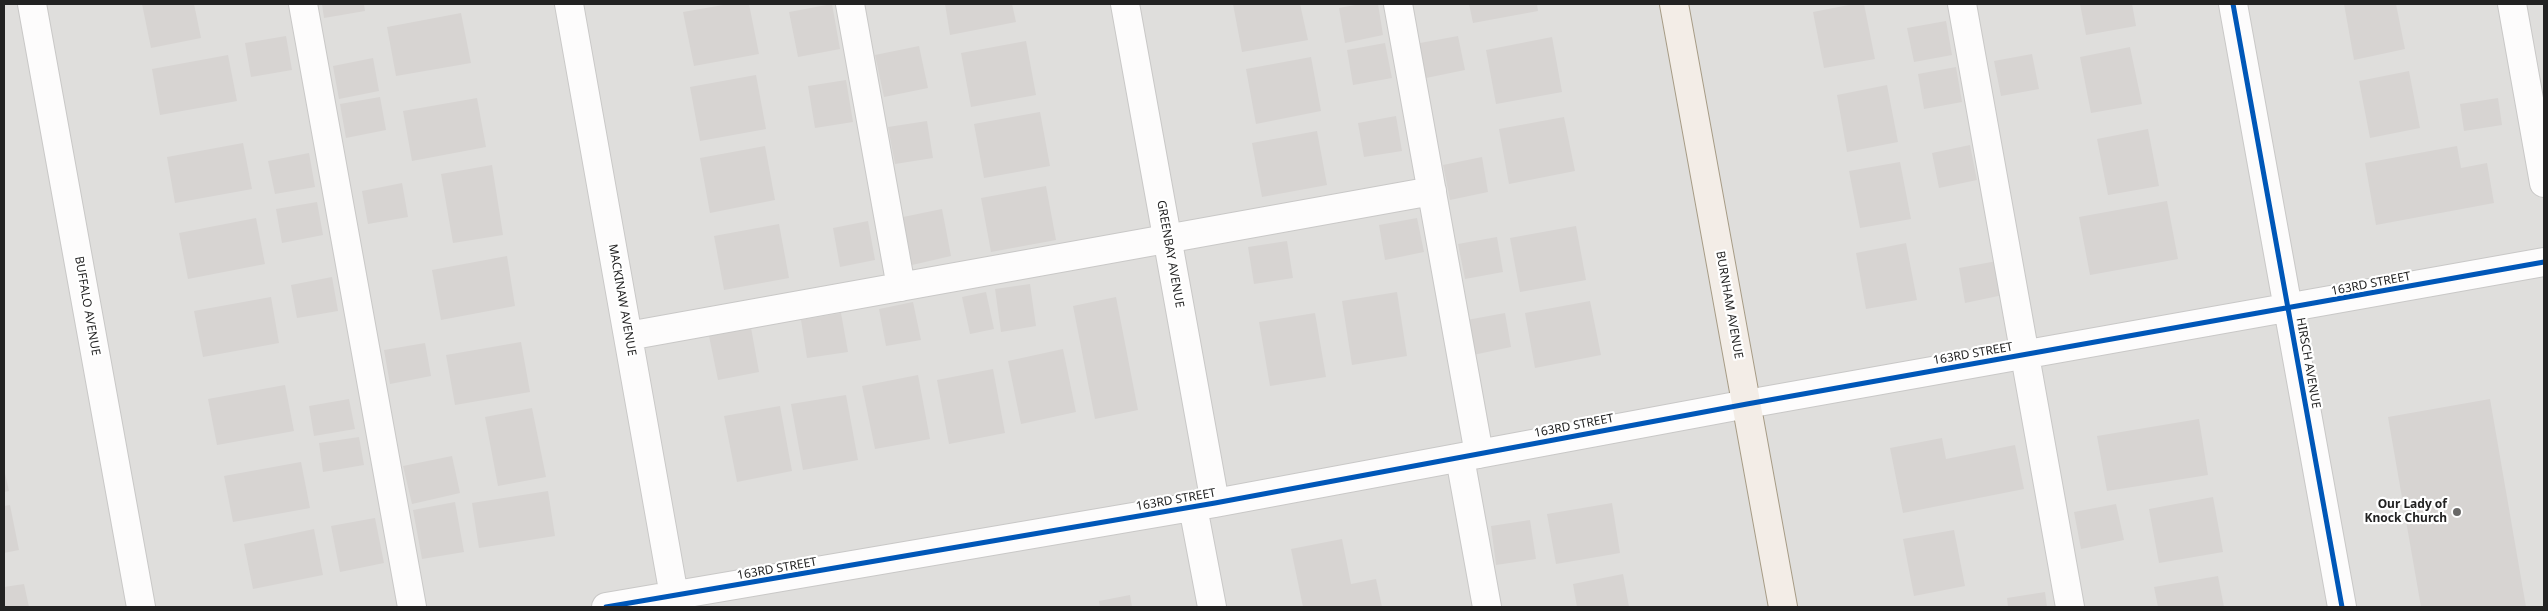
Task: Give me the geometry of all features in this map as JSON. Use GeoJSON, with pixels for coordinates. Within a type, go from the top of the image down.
{"type":"FeatureCollection","features":[{"type":"Feature","properties":{"kind":"main road","name":"BURNHAM AVENUE"},"geometry":{"type":"LineString","coordinates":[[1674,4],[1783,607]]}},
{"type":"Feature","properties":{"kind":"street","name":"BUFFALO AVENUE"},"geometry":{"type":"LineString","coordinates":[[32,4],[141,607]]}},
{"type":"Feature","properties":{"kind":"street"},"geometry":{"type":"LineString","coordinates":[[303,4],[412,607]]}},
{"type":"Feature","properties":{"kind":"street","name":"MACKINAW AVENUE"},"geometry":{"type":"LineString","coordinates":[[569,4],[675,602]]}},
{"type":"Feature","properties":{"kind":"street"},"geometry":{"type":"LineString","coordinates":[[850,4],[901,287]]}},
{"type":"Feature","properties":{"kind":"street","name":"GREENBAY AVENUE"},"geometry":{"type":"LineString","coordinates":[[1125,4],[1167,238],[1204,505],[1212,607]]}},
{"type":"Feature","properties":{"kind":"street"},"geometry":{"type":"LineString","coordinates":[[1398,4],[1432,191],[1469,456],[1486,607]]}},
{"type":"Feature","properties":{"kind":"street"},"geometry":{"type":"LineString","coordinates":[[1962,4],[2070,607]]}},
{"type":"Feature","properties":{"kind":"street","name":"HIRSCH AVENUE"},"geometry":{"type":"LineString","coordinates":[[2233,4],[2342,607]]}},
{"type":"Feature","properties":{"kind":"street"},"geometry":{"type":"LineString","coordinates":[[2512,4],[2544,183]]}},
{"type":"Feature","properties":{"kind":"street"},"geometry":{"type":"LineString","coordinates":[[628,336],[1432,191]]}},
{"type":"Feature","properties":{"kind":"street","name":"163RD STREET"},"geometry":{"type":"LineString","coordinates":[[606,607],[675,602],[1747,404],[2025,356],[2544,262]]}},
{"type":"Feature","properties":{"kind":"shaded area"},"geometry":{"type":"Polygon","coordinates":[[[4,4],[2544,4],[2544,607],[4,607],[4,4]]]}},
{"type":"Feature","properties":{"kind":"building"},"geometry":{"type":"Polygon","coordinates":[[[142,4],[194,4],[201,38],[151,48],[142,4]]]}},
{"type":"Feature","properties":{"kind":"building"},"geometry":{"type":"Polygon","coordinates":[[[322,4],[364,4],[365,11],[324,18],[322,4]]]}},
{"type":"Feature","properties":{"kind":"building"},"geometry":{"type":"Polygon","coordinates":[[[729,4],[749,4],[759,54],[694,66],[683,12],[729,4]]]}},
{"type":"Feature","properties":{"kind":"building"},"geometry":{"type":"Polygon","coordinates":[[[832,4],[840,49],[798,57],[789,12],[832,4]]]}},
{"type":"Feature","properties":{"kind":"building"},"geometry":{"type":"Polygon","coordinates":[[[945,4],[1012,4],[1016,22],[950,35],[945,4]]]}},
{"type":"Feature","properties":{"kind":"building"},"geometry":{"type":"Polygon","coordinates":[[[1233,4],[1300,4],[1308,40],[1242,52],[1233,4]]]}},
{"type":"Feature","properties":{"kind":"building"},"geometry":{"type":"Polygon","coordinates":[[[1361,4],[1378,4],[1383,35],[1345,43],[1339,8],[1361,4]]]}},
{"type":"Feature","properties":{"kind":"building"},"geometry":{"type":"Polygon","coordinates":[[[1469,4],[1537,4],[1538,11],[1473,23],[1469,4]]]}},
{"type":"Feature","properties":{"kind":"building"},"geometry":{"type":"Polygon","coordinates":[[[1854,4],[1864,4],[1875,59],[1824,68],[1813,12],[1854,4]]]}},
{"type":"Feature","properties":{"kind":"building"},"geometry":{"type":"Polygon","coordinates":[[[2080,4],[2132,4],[2136,26],[2086,35],[2080,4]]]}},
{"type":"Feature","properties":{"kind":"building"},"geometry":{"type":"Polygon","coordinates":[[[2344,4],[2396,4],[2405,49],[2354,60],[2344,4]]]}},
{"type":"Feature","properties":{"kind":"building"},"geometry":{"type":"Polygon","coordinates":[[[461,13],[471,63],[396,76],[387,27],[461,13]]]}},
{"type":"Feature","properties":{"kind":"building"},"geometry":{"type":"Polygon","coordinates":[[[1946,21],[1952,55],[1914,62],[1907,28],[1946,21]]]}},
{"type":"Feature","properties":{"kind":"building"},"geometry":{"type":"Polygon","coordinates":[[[286,36],[292,70],[251,77],[245,43],[286,36]]]}},
{"type":"Feature","properties":{"kind":"building"},"geometry":{"type":"Polygon","coordinates":[[[1458,36],[1465,70],[1426,78],[1420,43],[1458,36]]]}},
{"type":"Feature","properties":{"kind":"building"},"geometry":{"type":"Polygon","coordinates":[[[1552,37],[1562,92],[1496,104],[1486,50],[1552,37]]]}},
{"type":"Feature","properties":{"kind":"building"},"geometry":{"type":"Polygon","coordinates":[[[1026,41],[1036,95],[971,107],[961,53],[1026,41]]]}},
{"type":"Feature","properties":{"kind":"building"},"geometry":{"type":"Polygon","coordinates":[[[1385,43],[1392,78],[1353,85],[1347,50],[1385,43]]]}},
{"type":"Feature","properties":{"kind":"building"},"geometry":{"type":"Polygon","coordinates":[[[919,46],[928,88],[884,97],[875,55],[919,46]]]}},
{"type":"Feature","properties":{"kind":"building"},"geometry":{"type":"Polygon","coordinates":[[[2130,47],[2142,104],[2091,113],[2080,57],[2130,47]]]}},
{"type":"Feature","properties":{"kind":"building"},"geometry":{"type":"Polygon","coordinates":[[[2032,54],[2039,89],[2001,96],[1994,61],[2032,54]]]}},
{"type":"Feature","properties":{"kind":"building"},"geometry":{"type":"Polygon","coordinates":[[[228,55],[237,101],[160,115],[152,69],[228,55]]]}},
{"type":"Feature","properties":{"kind":"building"},"geometry":{"type":"Polygon","coordinates":[[[1311,57],[1321,111],[1256,124],[1246,69],[1311,57]]]}},
{"type":"Feature","properties":{"kind":"building"},"geometry":{"type":"Polygon","coordinates":[[[373,58],[379,91],[339,99],[333,66],[373,58]]]}},
{"type":"Feature","properties":{"kind":"building"},"geometry":{"type":"Polygon","coordinates":[[[1956,67],[1962,102],[1924,109],[1918,74],[1956,67]]]}},
{"type":"Feature","properties":{"kind":"building"},"geometry":{"type":"Polygon","coordinates":[[[2409,71],[2420,128],[2370,138],[2359,81],[2409,71]]]}},
{"type":"Feature","properties":{"kind":"building"},"geometry":{"type":"Polygon","coordinates":[[[756,75],[766,129],[700,141],[690,87],[756,75]]]}},
{"type":"Feature","properties":{"kind":"building"},"geometry":{"type":"Polygon","coordinates":[[[846,80],[853,122],[815,128],[808,86],[846,80]]]}},
{"type":"Feature","properties":{"kind":"building"},"geometry":{"type":"Polygon","coordinates":[[[1887,85],[1898,142],[1847,152],[1837,95],[1887,85]]]}},
{"type":"Feature","properties":{"kind":"building"},"geometry":{"type":"Polygon","coordinates":[[[380,97],[386,130],[346,138],[340,104],[380,97]]]}},
{"type":"Feature","properties":{"kind":"building"},"geometry":{"type":"Polygon","coordinates":[[[477,98],[486,147],[412,161],[403,111],[477,98]]]}},
{"type":"Feature","properties":{"kind":"building"},"geometry":{"type":"Polygon","coordinates":[[[2498,98],[2502,125],[2464,131],[2460,104],[2498,98]]]}},
{"type":"Feature","properties":{"kind":"building"},"geometry":{"type":"Polygon","coordinates":[[[1040,112],[1050,166],[984,178],[974,124],[1040,112]]]}},
{"type":"Feature","properties":{"kind":"building"},"geometry":{"type":"Polygon","coordinates":[[[1396,116],[1402,151],[1364,157],[1358,123],[1396,116]]]}},
{"type":"Feature","properties":{"kind":"building"},"geometry":{"type":"Polygon","coordinates":[[[1564,117],[1575,171],[1509,184],[1499,129],[1564,117]]]}},
{"type":"Feature","properties":{"kind":"building"},"geometry":{"type":"Polygon","coordinates":[[[927,121],[933,158],[895,164],[888,127],[927,121]]]}},
{"type":"Feature","properties":{"kind":"building"},"geometry":{"type":"Polygon","coordinates":[[[2148,129],[2159,186],[2108,195],[2097,139],[2148,129]]]}},
{"type":"Feature","properties":{"kind":"building"},"geometry":{"type":"Polygon","coordinates":[[[1317,131],[1327,185],[1262,197],[1252,143],[1317,131]]]}},
{"type":"Feature","properties":{"kind":"building"},"geometry":{"type":"Polygon","coordinates":[[[243,143],[252,189],[175,203],[167,157],[243,143]]]}},
{"type":"Feature","properties":{"kind":"building"},"geometry":{"type":"Polygon","coordinates":[[[1970,145],[1977,180],[1939,188],[1932,153],[1970,145]]]}},
{"type":"Feature","properties":{"kind":"building"},"geometry":{"type":"Polygon","coordinates":[[[765,146],[775,200],[710,213],[700,158],[765,146]]]}},
{"type":"Feature","properties":{"kind":"building"},"geometry":{"type":"Polygon","coordinates":[[[2457,146],[2461,168],[2487,163],[2494,203],[2376,225],[2365,163],[2457,146]]]}},
{"type":"Feature","properties":{"kind":"building"},"geometry":{"type":"Polygon","coordinates":[[[309,153],[315,187],[275,194],[268,161],[309,153]]]}},
{"type":"Feature","properties":{"kind":"building"},"geometry":{"type":"Polygon","coordinates":[[[1482,157],[1488,192],[1450,200],[1443,165],[1482,157]]]}},
{"type":"Feature","properties":{"kind":"building"},"geometry":{"type":"Polygon","coordinates":[[[1900,162],[1911,219],[1860,228],[1849,171],[1900,162]]]}},
{"type":"Feature","properties":{"kind":"building"},"geometry":{"type":"Polygon","coordinates":[[[492,165],[503,235],[453,243],[441,174],[492,165]]]}},
{"type":"Feature","properties":{"kind":"building"},"geometry":{"type":"Polygon","coordinates":[[[402,183],[408,217],[368,224],[362,191],[402,183]]]}},
{"type":"Feature","properties":{"kind":"building"},"geometry":{"type":"Polygon","coordinates":[[[1046,186],[1056,240],[991,252],[981,198],[1046,186]]]}},
{"type":"Feature","properties":{"kind":"building"},"geometry":{"type":"Polygon","coordinates":[[[2167,201],[2178,259],[2090,275],[2079,217],[2167,201]]]}},
{"type":"Feature","properties":{"kind":"building"},"geometry":{"type":"Polygon","coordinates":[[[317,202],[323,235],[282,243],[276,209],[317,202]]]}},
{"type":"Feature","properties":{"kind":"building"},"geometry":{"type":"Polygon","coordinates":[[[942,209],[951,256],[912,265],[903,217],[942,209]]]}},
{"type":"Feature","properties":{"kind":"building"},"geometry":{"type":"Polygon","coordinates":[[[256,218],[265,264],[188,279],[179,233],[256,218]]]}},
{"type":"Feature","properties":{"kind":"building"},"geometry":{"type":"Polygon","coordinates":[[[1417,218],[1424,252],[1385,260],[1379,225],[1417,218]]]}},
{"type":"Feature","properties":{"kind":"building"},"geometry":{"type":"Polygon","coordinates":[[[868,221],[875,260],[840,267],[833,228],[868,221]]]}},
{"type":"Feature","properties":{"kind":"building"},"geometry":{"type":"Polygon","coordinates":[[[779,224],[789,278],[724,290],[714,236],[779,224]]]}},
{"type":"Feature","properties":{"kind":"building"},"geometry":{"type":"Polygon","coordinates":[[[1576,226],[1586,280],[1520,292],[1510,238],[1576,226]]]}},
{"type":"Feature","properties":{"kind":"building"},"geometry":{"type":"Polygon","coordinates":[[[1497,237],[1503,272],[1465,279],[1458,244],[1497,237]]]}},
{"type":"Feature","properties":{"kind":"building"},"geometry":{"type":"Polygon","coordinates":[[[1287,241],[1293,278],[1254,284],[1248,247],[1287,241]]]}},
{"type":"Feature","properties":{"kind":"building"},"geometry":{"type":"Polygon","coordinates":[[[1906,243],[1917,300],[1866,309],[1856,253],[1906,243]]]}},
{"type":"Feature","properties":{"kind":"building"},"geometry":{"type":"Polygon","coordinates":[[[507,256],[515,306],[441,320],[432,270],[507,256]]]}},
{"type":"Feature","properties":{"kind":"building"},"geometry":{"type":"Polygon","coordinates":[[[1997,261],[2003,295],[1965,303],[1959,268],[1997,261]]]}},
{"type":"Feature","properties":{"kind":"building"},"geometry":{"type":"Polygon","coordinates":[[[332,277],[338,311],[297,318],[291,285],[332,277]]]}},
{"type":"Feature","properties":{"kind":"building"},"geometry":{"type":"Polygon","coordinates":[[[1030,284],[1036,326],[1001,332],[995,289],[1030,284]]]}},
{"type":"Feature","properties":{"kind":"building"},"geometry":{"type":"Polygon","coordinates":[[[986,292],[994,329],[970,334],[962,297],[986,292]]]}},
{"type":"Feature","properties":{"kind":"building"},"geometry":{"type":"Polygon","coordinates":[[[1397,292],[1407,356],[1352,365],[1342,301],[1397,292]]]}},
{"type":"Feature","properties":{"kind":"building"},"geometry":{"type":"Polygon","coordinates":[[[271,297],[279,343],[203,357],[194,311],[271,297]]]}},
{"type":"Feature","properties":{"kind":"building"},"geometry":{"type":"Polygon","coordinates":[[[1116,297],[1138,410],[1095,419],[1073,306],[1116,297]]]}},
{"type":"Feature","properties":{"kind":"building"},"geometry":{"type":"Polygon","coordinates":[[[1590,301],[1601,355],[1535,368],[1525,313],[1590,301]]]}},
{"type":"Feature","properties":{"kind":"building"},"geometry":{"type":"Polygon","coordinates":[[[913,302],[921,340],[886,346],[879,309],[913,302]]]}},
{"type":"Feature","properties":{"kind":"building"},"geometry":{"type":"Polygon","coordinates":[[[841,313],[848,352],[807,358],[801,320],[841,313]]]}},
{"type":"Feature","properties":{"kind":"building"},"geometry":{"type":"Polygon","coordinates":[[[1315,313],[1326,377],[1270,386],[1259,322],[1315,313]]]}},
{"type":"Feature","properties":{"kind":"building"},"geometry":{"type":"Polygon","coordinates":[[[1505,313],[1511,347],[1473,355],[1467,320],[1505,313]]]}},
{"type":"Feature","properties":{"kind":"building"},"geometry":{"type":"Polygon","coordinates":[[[751,328],[759,372],[718,380],[709,336],[751,328]]]}},
{"type":"Feature","properties":{"kind":"building"},"geometry":{"type":"Polygon","coordinates":[[[521,342],[530,392],[455,405],[446,355],[521,342]]]}},
{"type":"Feature","properties":{"kind":"building"},"geometry":{"type":"Polygon","coordinates":[[[425,343],[431,376],[390,384],[384,350],[425,343]]]}},
{"type":"Feature","properties":{"kind":"building"},"geometry":{"type":"Polygon","coordinates":[[[1063,349],[1076,412],[1021,424],[1008,361],[1063,349]]]}},
{"type":"Feature","properties":{"kind":"building"},"geometry":{"type":"Polygon","coordinates":[[[993,369],[1005,433],[949,444],[937,380],[993,369]]]}},
{"type":"Feature","properties":{"kind":"building"},"geometry":{"type":"Polygon","coordinates":[[[918,375],[930,439],[875,449],[862,386],[918,375]]]}},
{"type":"Feature","properties":{"kind":"building"},"geometry":{"type":"Polygon","coordinates":[[[285,385],[294,431],[217,445],[208,399],[285,385]]]}},
{"type":"Feature","properties":{"kind":"building"},"geometry":{"type":"Polygon","coordinates":[[[846,395],[858,460],[803,470],[791,404],[846,395]]]}},
{"type":"Feature","properties":{"kind":"building"},"geometry":{"type":"Polygon","coordinates":[[[349,399],[355,429],[314,436],[309,406],[349,399]]]}},
{"type":"Feature","properties":{"kind":"building","name":"Our Lady of Knock Church"},"geometry":{"type":"Polygon","coordinates":[[[2490,399],[2526,607],[2421,607],[2388,417],[2490,399]]]}},
{"type":"Feature","properties":{"kind":"building"},"geometry":{"type":"Polygon","coordinates":[[[780,406],[792,471],[737,482],[724,416],[780,406]]]}},
{"type":"Feature","properties":{"kind":"building"},"geometry":{"type":"Polygon","coordinates":[[[532,408],[546,477],[498,486],[485,417],[532,408]]]}},
{"type":"Feature","properties":{"kind":"building"},"geometry":{"type":"Polygon","coordinates":[[[2199,419],[2208,475],[2107,491],[2097,436],[2199,419]]]}},
{"type":"Feature","properties":{"kind":"building"},"geometry":{"type":"Polygon","coordinates":[[[359,437],[364,465],[323,472],[319,443],[359,437]]]}},
{"type":"Feature","properties":{"kind":"building"},"geometry":{"type":"Polygon","coordinates":[[[1942,438],[1946,459],[2015,445],[2024,489],[1903,513],[1890,448],[1942,438]]]}},
{"type":"Feature","properties":{"kind":"building"},"geometry":{"type":"Polygon","coordinates":[[[452,456],[460,493],[412,504],[403,466],[452,456]]]}},
{"type":"Feature","properties":{"kind":"building"},"geometry":{"type":"Polygon","coordinates":[[[301,462],[310,508],[233,522],[224,476],[301,462]]]}},
{"type":"Feature","properties":{"kind":"building"},"geometry":{"type":"Polygon","coordinates":[[[4,469],[9,491],[4,492],[4,469]]]}},
{"type":"Feature","properties":{"kind":"building"},"geometry":{"type":"Polygon","coordinates":[[[548,491],[555,536],[479,548],[472,503],[548,491]]]}},
{"type":"Feature","properties":{"kind":"building"},"geometry":{"type":"Polygon","coordinates":[[[2213,497],[2223,552],[2159,563],[2149,509],[2213,497]]]}},
{"type":"Feature","properties":{"kind":"building"},"geometry":{"type":"Polygon","coordinates":[[[455,502],[464,552],[422,559],[413,510],[455,502]]]}},
{"type":"Feature","properties":{"kind":"building"},"geometry":{"type":"Polygon","coordinates":[[[1612,503],[1620,553],[1556,564],[1547,514],[1612,503]]]}},
{"type":"Feature","properties":{"kind":"building"},"geometry":{"type":"Polygon","coordinates":[[[2116,504],[2124,540],[2081,549],[2074,512],[2116,504]]]}},
{"type":"Feature","properties":{"kind":"building"},"geometry":{"type":"Polygon","coordinates":[[[10,505],[19,550],[4,553],[4,506],[10,505]]]}},
{"type":"Feature","properties":{"kind":"building"},"geometry":{"type":"Polygon","coordinates":[[[375,518],[384,563],[340,572],[331,526],[375,518]]]}},
{"type":"Feature","properties":{"kind":"building"},"geometry":{"type":"Polygon","coordinates":[[[1530,520],[1536,559],[1496,565],[1491,526],[1530,520]]]}},
{"type":"Feature","properties":{"kind":"building"},"geometry":{"type":"Polygon","coordinates":[[[314,529],[323,575],[253,589],[244,544],[314,529]]]}},
{"type":"Feature","properties":{"kind":"building"},"geometry":{"type":"Polygon","coordinates":[[[1954,530],[1965,586],[1914,596],[1903,539],[1954,530]]]}},
{"type":"Feature","properties":{"kind":"building"},"geometry":{"type":"Polygon","coordinates":[[[1342,539],[1351,584],[1376,579],[1382,607],[1303,607],[1291,549],[1342,539]]]}},
{"type":"Feature","properties":{"kind":"building"},"geometry":{"type":"Polygon","coordinates":[[[1623,574],[1629,607],[1577,607],[1573,584],[1623,574]]]}},
{"type":"Feature","properties":{"kind":"building"},"geometry":{"type":"Polygon","coordinates":[[[2218,576],[2224,607],[2158,607],[2154,587],[2218,576]]]}},
{"type":"Feature","properties":{"kind":"building"},"geometry":{"type":"Polygon","coordinates":[[[24,584],[29,607],[4,607],[4,587],[24,584]]]}},
{"type":"Feature","properties":{"kind":"building"},"geometry":{"type":"Polygon","coordinates":[[[2045,592],[2047,607],[2008,607],[2007,598],[2045,592]]]}},
{"type":"Feature","properties":{"kind":"building"},"geometry":{"type":"Polygon","coordinates":[[[1130,595],[1132,607],[1100,607],[1099,601],[1130,595]]]}},
{"type":"Feature","properties":{"kind":"cycle path"},"geometry":{"type":"LineString","coordinates":[[2233,4],[2342,607]]}},
{"type":"Feature","properties":{"kind":"cycle path"},"geometry":{"type":"LineString","coordinates":[[606,607],[1215,503],[1747,404],[2544,262]]}},
{"type":"Feature","properties":{"kind":"place","name":"Our Lady of Knock Church"},"geometry":{"type":"Point","coordinates":[2457,512]}}]}
